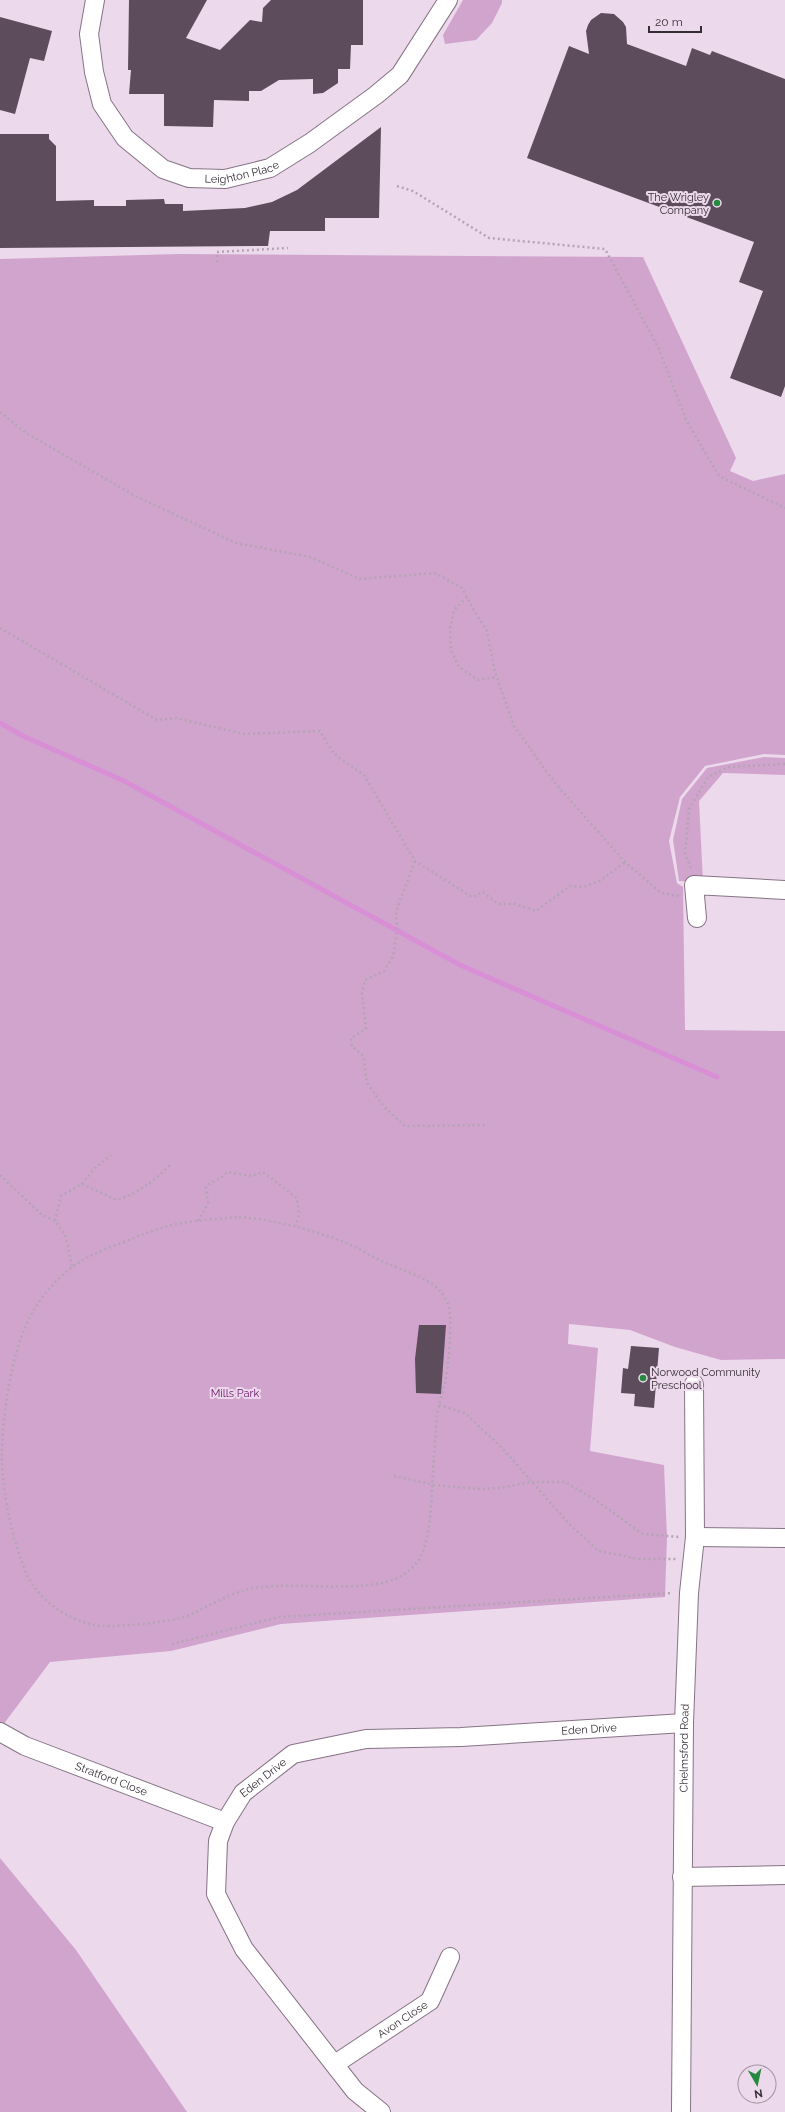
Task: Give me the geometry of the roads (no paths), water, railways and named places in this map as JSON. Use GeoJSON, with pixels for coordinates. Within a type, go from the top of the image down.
{"type":"FeatureCollection","features":[{"type":"Feature","properties":{"kind":"street","name":"Leighton Place"},"geometry":{"type":"LineString","coordinates":[[95,0],[89,34],[94,72],[102,104],[125,138],[163,169],[189,178],[224,179],[270,168],[310,143],[376,95],[400,75],[448,0]]}},
{"type":"Feature","properties":{"kind":"street"},"geometry":{"type":"LineString","coordinates":[[697,918],[693,878],[785,890]]}},
{"type":"Feature","properties":{"kind":"street","name":"Chelmsford Road"},"geometry":{"type":"LineString","coordinates":[[681,2112],[684,1723],[689,1593],[695,1536],[694,1384]]}},
{"type":"Feature","properties":{"kind":"street"},"geometry":{"type":"LineString","coordinates":[[695,1536],[785,1538]]}},
{"type":"Feature","properties":{"kind":"street","name":"Eden Drive"},"geometry":{"type":"LineString","coordinates":[[381,2112],[355,2091],[244,1949],[216,1894],[218,1841],[225,1822],[243,1793],[293,1754],[366,1739],[462,1737],[684,1723]]}},
{"type":"Feature","properties":{"kind":"street","name":"Stratford Close"},"geometry":{"type":"LineString","coordinates":[[0,1732],[25,1746],[225,1822]]}},
{"type":"Feature","properties":{"kind":"street"},"geometry":{"type":"LineString","coordinates":[[682,1877],[785,1875]]}},
{"type":"Feature","properties":{"kind":"street","name":"Avon Close"},"geometry":{"type":"LineString","coordinates":[[335,2064],[430,2001],[450,1957]]}},
{"type":"Feature","properties":{"kind":"waterway"},"geometry":{"type":"LineString","coordinates":[[0,723],[23,736],[124,781],[460,965],[717,1077]]}},
{"type":"Feature","properties":{"kind":"place","name":"The Wrigley Company"},"geometry":{"type":"Point","coordinates":[717,203]}},
{"type":"Feature","properties":{"kind":"place","name":"Norwood Community Preschool"},"geometry":{"type":"Point","coordinates":[643,1378]}},
{"type":"Feature","properties":{"kind":"park label","name":"Mills Park"},"geometry":{"type":"Point","coordinates":[235,1393]}}]}
